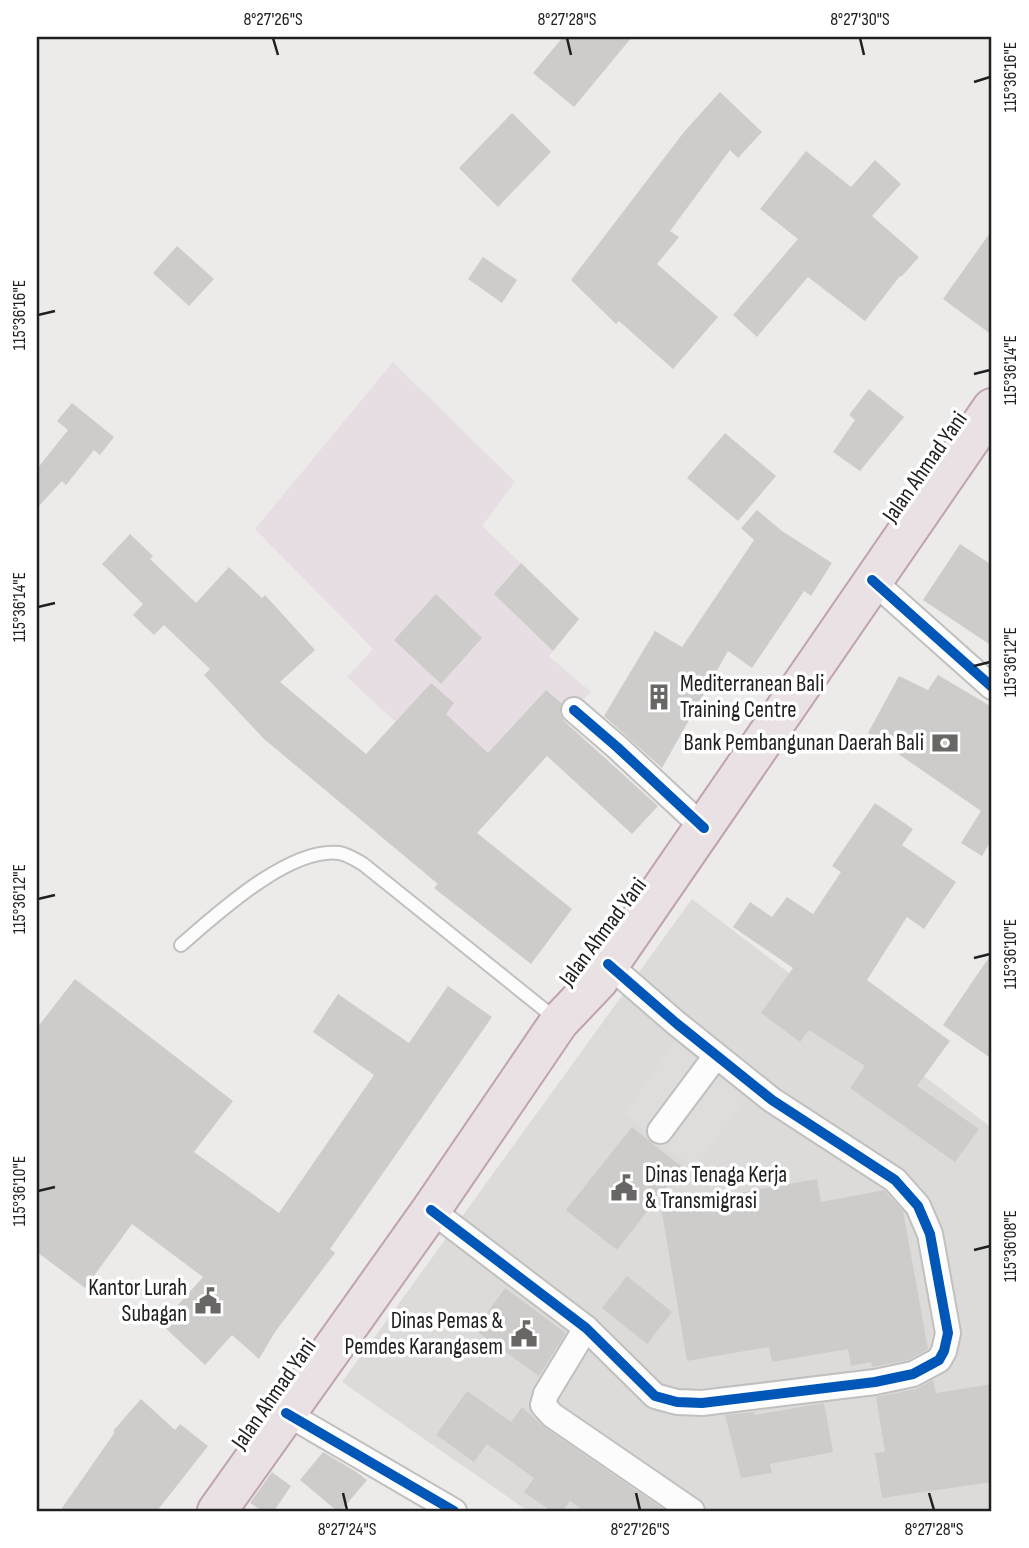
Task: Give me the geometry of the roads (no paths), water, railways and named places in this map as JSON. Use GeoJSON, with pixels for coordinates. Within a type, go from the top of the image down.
{"type":"FeatureCollection","features":[{"type":"Feature","properties":{"kind":"highway","name":"Jalan Ahmad Yani"},"geometry":{"type":"LineString","coordinates":[[217,1511],[431,1210],[559,1022],[598,981],[992,408]]}},
{"type":"Feature","properties":{"kind":"street"},"geometry":{"type":"LineString","coordinates":[[872,580],[992,687]]}},
{"type":"Feature","properties":{"kind":"street"},"geometry":{"type":"LineString","coordinates":[[574,710],[704,828]]}},
{"type":"Feature","properties":{"kind":"street"},"geometry":{"type":"LineString","coordinates":[[431,1210],[586,1328],[654,1396],[677,1402],[702,1404],[875,1382],[913,1374],[939,1360],[948,1333],[930,1234],[918,1206],[907,1191],[895,1180],[772,1100],[608,964]]}},
{"type":"Feature","properties":{"kind":"street"},"geometry":{"type":"LineString","coordinates":[[660,1131],[716,1056]]}},
{"type":"Feature","properties":{"kind":"street"},"geometry":{"type":"LineString","coordinates":[[586,1328],[546,1394],[543,1405],[552,1415],[692,1511]]}},
{"type":"Feature","properties":{"kind":"street"},"geometry":{"type":"LineString","coordinates":[[286,1413],[454,1511]]}},
{"type":"Feature","properties":{"kind":"lane"},"geometry":{"type":"LineString","coordinates":[[181,945],[228,905],[283,868],[324,853],[341,853],[363,864],[559,1022]]}},
{"type":"Feature","properties":{"kind":"place","name":"Mediterranean Bali Training Centre"},"geometry":{"type":"Point","coordinates":[659,697]}},
{"type":"Feature","properties":{"kind":"place","name":"Bank Pembangunan Daerah Bali"},"geometry":{"type":"Point","coordinates":[945,743]}},
{"type":"Feature","properties":{"kind":"place","name":"Dinas Tenaga Kerja & Transmigrasi"},"geometry":{"type":"Point","coordinates":[624,1188]}},
{"type":"Feature","properties":{"kind":"place","name":"Kantor Lurah Subagan"},"geometry":{"type":"Point","coordinates":[208,1301]}},
{"type":"Feature","properties":{"kind":"place","name":"Dinas Pemas & Pemdes Karangasem"},"geometry":{"type":"Point","coordinates":[524,1334]}}]}
